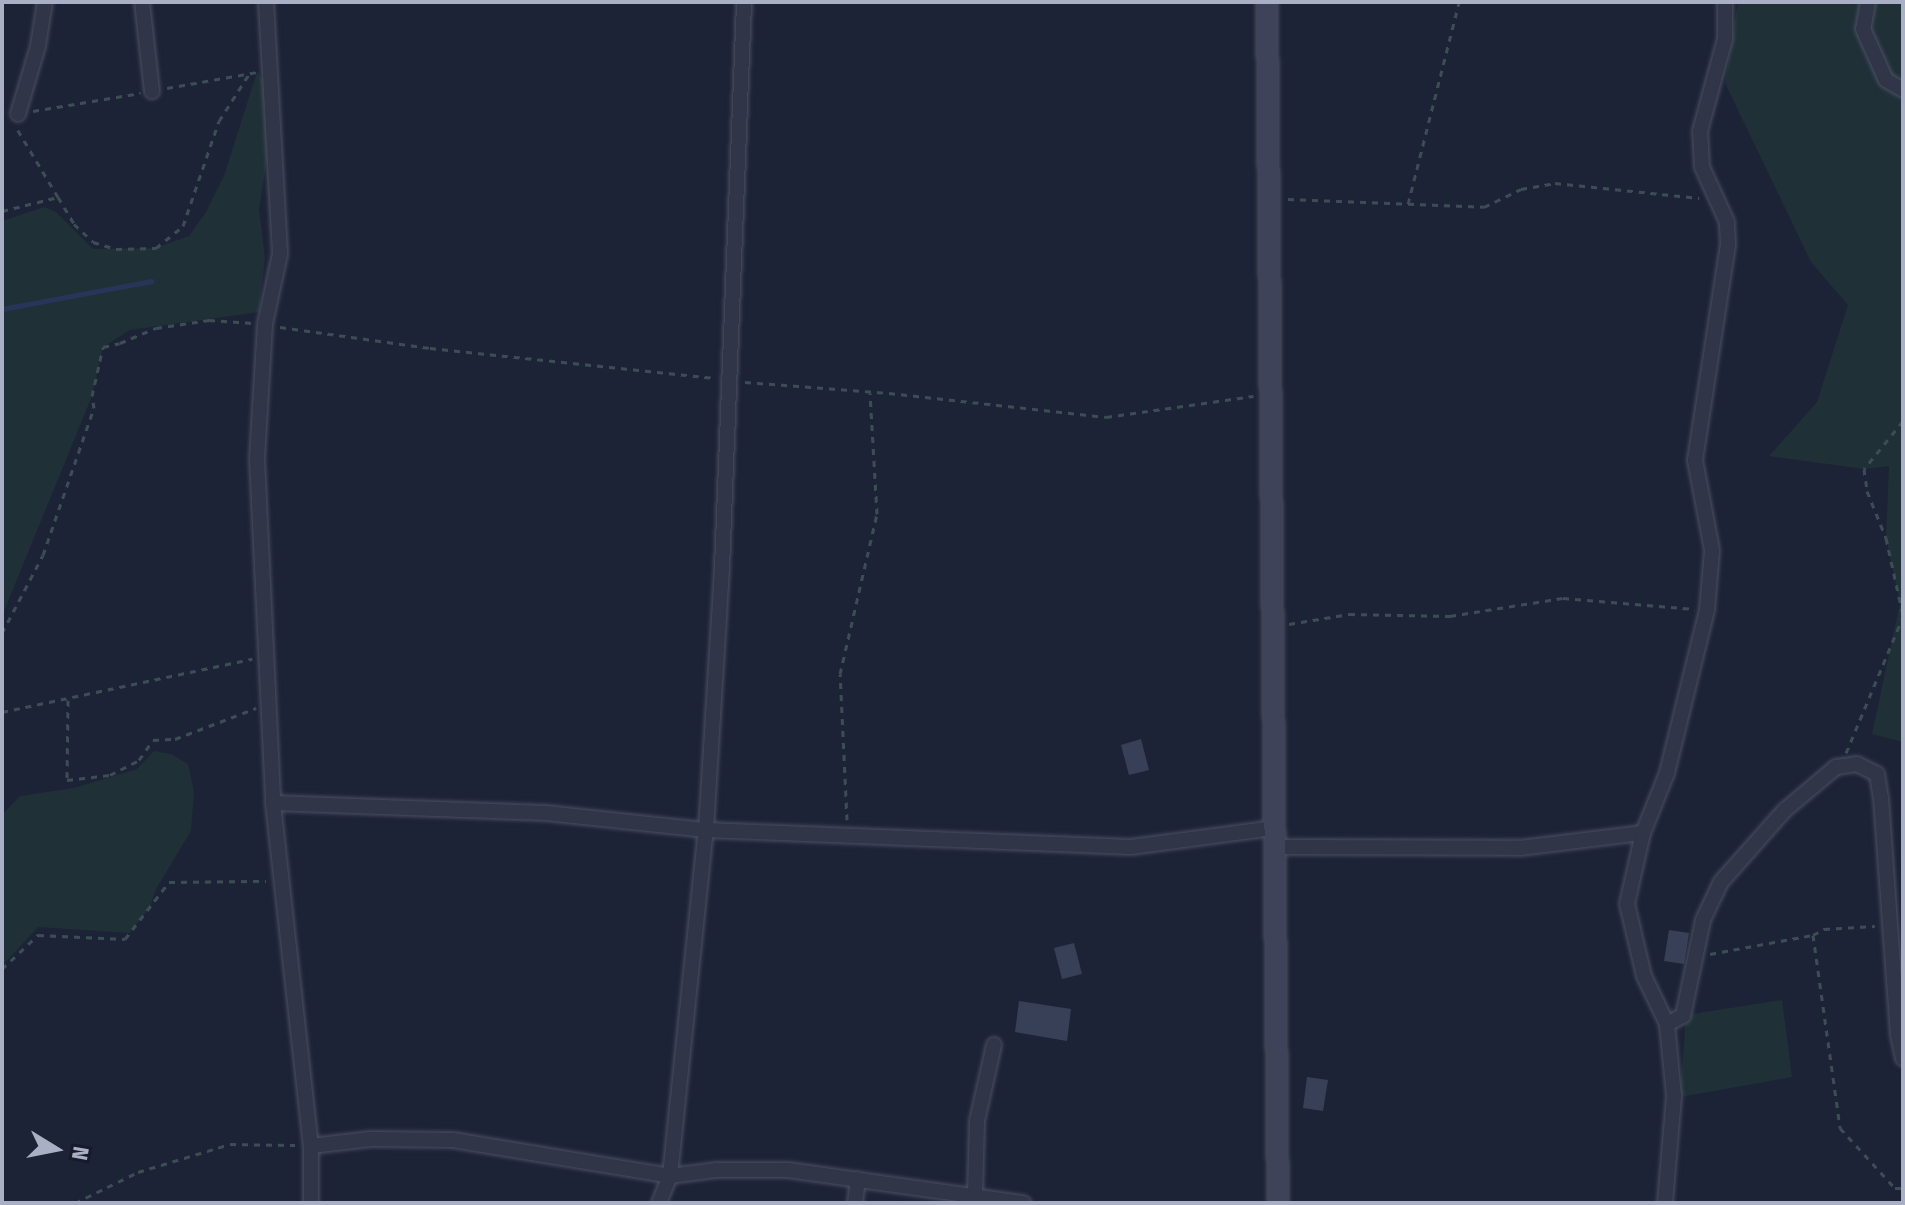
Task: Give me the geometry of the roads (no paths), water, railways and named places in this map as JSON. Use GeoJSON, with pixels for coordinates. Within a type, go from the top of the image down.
{"type":"FeatureCollection","features":[{"type":"Feature","properties":{"kind":"street"},"geometry":{"type":"LineString","coordinates":[[18,114],[38,46],[45,2]]}},
{"type":"Feature","properties":{"kind":"street"},"geometry":{"type":"LineString","coordinates":[[142,2],[152,91]]}},
{"type":"Feature","properties":{"kind":"street"},"geometry":{"type":"LineString","coordinates":[[268,2],[280,254],[265,324],[257,459],[273,803],[311,1146],[311,1203]]}},
{"type":"Feature","properties":{"kind":"street"},"geometry":{"type":"LineString","coordinates":[[659,1203],[670,1176],[706,830],[722,568],[744,2]]}},
{"type":"Feature","properties":{"kind":"street"},"geometry":{"type":"LineString","coordinates":[[1267,2],[1278,1203]]}},
{"type":"Feature","properties":{"kind":"street"},"geometry":{"type":"LineString","coordinates":[[1665,1203],[1674,1096],[1667,1024],[1644,976],[1627,904],[1643,833],[1667,773],[1707,610],[1712,550],[1695,460],[1728,244],[1727,222],[1702,167],[1700,131],[1725,39],[1725,2]]}},
{"type":"Feature","properties":{"kind":"street"},"geometry":{"type":"LineString","coordinates":[[1868,2],[1863,29],[1886,80],[1903,90]]}},
{"type":"Feature","properties":{"kind":"street"},"geometry":{"type":"LineString","coordinates":[[1667,1024],[1683,1016],[1703,920],[1721,882],[1785,810],[1842,764],[1857,764],[1877,774],[1903,1058]]}},
{"type":"Feature","properties":{"kind":"street"},"geometry":{"type":"LineString","coordinates":[[273,803],[546,813],[706,830],[1131,847],[1273,838],[1376,845],[1520,848],[1643,833]]}},
{"type":"Feature","properties":{"kind":"street"},"geometry":{"type":"LineString","coordinates":[[975,1194],[977,1121],[994,1045]]}},
{"type":"Feature","properties":{"kind":"street"},"geometry":{"type":"LineString","coordinates":[[311,1146],[371,1139],[453,1140],[670,1176],[716,1170],[788,1170],[1024,1203]]}},
{"type":"Feature","properties":{"kind":"street"},"geometry":{"type":"LineString","coordinates":[[855,1203],[858,1179]]}},
{"type":"Feature","properties":{"kind":"waterway"},"geometry":{"type":"LineString","coordinates":[[2,309],[151,281]]}}]}
